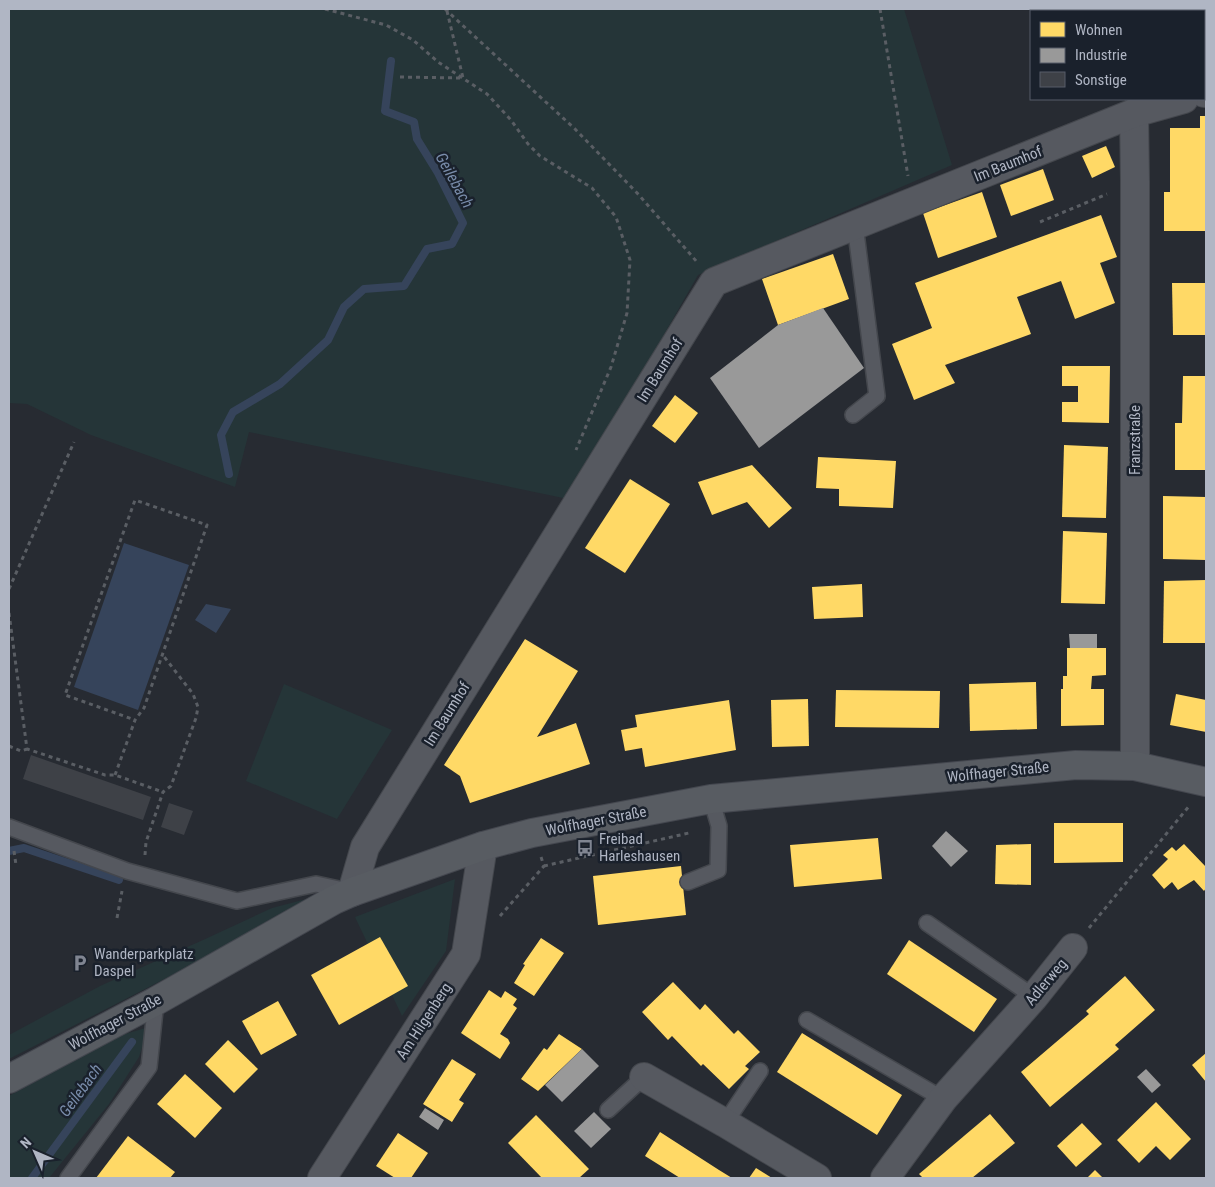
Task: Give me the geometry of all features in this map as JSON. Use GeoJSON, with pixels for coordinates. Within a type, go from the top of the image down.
{"type":"FeatureCollection","features":[{"type":"Feature","properties":{"kind":"main road","name":"Wolfhager Straße"},"geometry":{"type":"LineString","coordinates":[[9,1079],[156,1001],[334,900],[483,846],[532,833],[711,799],[1076,765],[1135,766],[1200,791]]}},
{"type":"Feature","properties":{"kind":"street","name":"Im Baumhof"},"geometry":{"type":"LineString","coordinates":[[352,892],[365,847],[714,282],[1134,113],[1180,100]]}},
{"type":"Feature","properties":{"kind":"street","name":"Franzstraße"},"geometry":{"type":"LineString","coordinates":[[1134,113],[1136,182],[1135,766]]}},
{"type":"Feature","properties":{"kind":"street","name":"Am Hilgenberg"},"geometry":{"type":"LineString","coordinates":[[322,1178],[466,954],[483,846]]}},
{"type":"Feature","properties":{"kind":"street","name":"Adlerweg"},"geometry":{"type":"LineString","coordinates":[[885,1178],[943,1099],[1034,997],[1073,948]]}},
{"type":"Feature","properties":{"kind":"street"},"geometry":{"type":"LineString","coordinates":[[644,1077],[816,1178]]}},
{"type":"Feature","properties":{"kind":"lane"},"geometry":{"type":"LineString","coordinates":[[853,415],[878,396],[855,225]]}},
{"type":"Feature","properties":{"kind":"lane"},"geometry":{"type":"LineString","coordinates":[[688,882],[718,870],[719,826],[711,799]]}},
{"type":"Feature","properties":{"kind":"lane"},"geometry":{"type":"LineString","coordinates":[[9,827],[126,871],[237,901],[316,884],[352,892]]}},
{"type":"Feature","properties":{"kind":"lane"},"geometry":{"type":"LineString","coordinates":[[927,923],[1034,997]]}},
{"type":"Feature","properties":{"kind":"lane"},"geometry":{"type":"LineString","coordinates":[[68,1178],[149,1067],[156,1001]]}},
{"type":"Feature","properties":{"kind":"lane"},"geometry":{"type":"LineString","coordinates":[[807,1020],[943,1099]]}},
{"type":"Feature","properties":{"kind":"lane"},"geometry":{"type":"LineString","coordinates":[[725,1123],[760,1071]]}},
{"type":"Feature","properties":{"kind":"lane"},"geometry":{"type":"LineString","coordinates":[[608,1110],[644,1077]]}},
{"type":"Feature","properties":{"kind":"path"},"geometry":{"type":"LineString","coordinates":[[324,9],[386,25],[413,40],[438,62],[487,94],[540,156],[592,188],[616,217],[630,260],[627,313],[611,367],[575,452]]}},
{"type":"Feature","properties":{"kind":"path"},"geometry":{"type":"LineString","coordinates":[[880,9],[912,202]]}},
{"type":"Feature","properties":{"kind":"path"},"geometry":{"type":"LineString","coordinates":[[446,10],[463,78]]}},
{"type":"Feature","properties":{"kind":"path"},"geometry":{"type":"LineString","coordinates":[[446,10],[607,162],[639,195],[714,282]]}},
{"type":"Feature","properties":{"kind":"path"},"geometry":{"type":"LineString","coordinates":[[400,77],[463,78]]}},
{"type":"Feature","properties":{"kind":"path"},"geometry":{"type":"LineString","coordinates":[[1040,222],[1136,182]]}},
{"type":"Feature","properties":{"kind":"path"},"geometry":{"type":"LineString","coordinates":[[9,586],[74,442]]}},
{"type":"Feature","properties":{"kind":"path"},"geometry":{"type":"LineString","coordinates":[[115,775],[135,720],[144,708],[207,524],[135,500],[65,696],[135,720]]}},
{"type":"Feature","properties":{"kind":"path"},"geometry":{"type":"LineString","coordinates":[[9,613],[27,748]]}},
{"type":"Feature","properties":{"kind":"path"},"geometry":{"type":"LineString","coordinates":[[145,857],[146,842],[163,792],[171,786],[196,718],[198,707],[193,694],[162,653]]}},
{"type":"Feature","properties":{"kind":"path"},"geometry":{"type":"LineString","coordinates":[[9,746],[21,751],[27,748],[105,775],[115,775],[163,792]]}},
{"type":"Feature","properties":{"kind":"path","name":"Adlerweg"},"geometry":{"type":"LineString","coordinates":[[1073,948],[1200,791]]}},
{"type":"Feature","properties":{"kind":"path"},"geometry":{"type":"LineString","coordinates":[[498,918],[544,866],[532,833]]}},
{"type":"Feature","properties":{"kind":"path"},"geometry":{"type":"LineString","coordinates":[[117,918],[126,871]]}},
{"type":"Feature","properties":{"kind":"shaded area"},"geometry":{"type":"Polygon","coordinates":[[[9,9],[904,9],[952,165],[698,275],[596,454],[568,499],[249,432],[235,487],[91,435],[27,404],[9,403],[9,9]]]}},
{"type":"Feature","properties":{"kind":"shaded area"},"geometry":{"type":"Polygon","coordinates":[[[284,684],[392,730],[337,819],[246,781],[284,684]]]}},
{"type":"Feature","properties":{"kind":"shaded area"},"geometry":{"type":"Polygon","coordinates":[[[455,879],[446,951],[402,1016],[355,917],[455,879]]]}},
{"type":"Feature","properties":{"kind":"shaded area"},"geometry":{"type":"Polygon","coordinates":[[[314,897],[316,901],[9,1059],[9,1035],[100,986],[272,908],[314,897]]]}},
{"type":"Feature","properties":{"kind":"shaded area"},"geometry":{"type":"Polygon","coordinates":[[[149,1027],[139,1057],[109,1104],[49,1178],[9,1178],[9,1096],[118,1036],[149,1027]]]}},
{"type":"Feature","properties":{"kind":"water"},"geometry":{"type":"Polygon","coordinates":[[[124,543],[189,565],[138,710],[74,687],[124,543]]]}},
{"type":"Feature","properties":{"kind":"water"},"geometry":{"type":"Polygon","coordinates":[[[206,604],[231,609],[216,633],[195,620],[206,604]]]}},
{"type":"Feature","properties":{"kind":"building: Wohnen"},"geometry":{"type":"Polygon","coordinates":[[[1088,9],[1146,9],[1146,10],[1088,9]]]}},
{"type":"Feature","properties":{"kind":"building: Wohnen"},"geometry":{"type":"Polygon","coordinates":[[[1200,116],[1206,116],[1206,231],[1164,231],[1164,192],[1170,192],[1170,128],[1200,128],[1200,116]]]}},
{"type":"Feature","properties":{"kind":"building: Wohnen"},"geometry":{"type":"Polygon","coordinates":[[[1106,146],[1115,167],[1092,178],[1082,156],[1106,146]]]}},
{"type":"Feature","properties":{"kind":"building: Wohnen"},"geometry":{"type":"Polygon","coordinates":[[[1043,169],[1054,200],[1011,216],[1000,185],[1043,169]]]}},
{"type":"Feature","properties":{"kind":"building: Wohnen"},"geometry":{"type":"Polygon","coordinates":[[[982,192],[997,237],[938,258],[923,213],[982,192]]]}},
{"type":"Feature","properties":{"kind":"building: Wohnen"},"geometry":{"type":"Polygon","coordinates":[[[1101,215],[1117,257],[1100,263],[1115,303],[1075,319],[1061,281],[1017,297],[1031,334],[945,365],[955,383],[914,400],[892,344],[932,328],[915,283],[1101,215]]]}},
{"type":"Feature","properties":{"kind":"building: Wohnen"},"geometry":{"type":"Polygon","coordinates":[[[833,254],[849,299],[778,325],[762,279],[833,254]]]}},
{"type":"Feature","properties":{"kind":"building: Wohnen"},"geometry":{"type":"Polygon","coordinates":[[[1172,283],[1206,283],[1206,335],[1173,335],[1172,283]]]}},
{"type":"Feature","properties":{"kind":"building: Wohnen"},"geometry":{"type":"Polygon","coordinates":[[[1062,366],[1110,366],[1109,423],[1062,422],[1062,402],[1078,402],[1078,386],[1062,386],[1062,366]]]}},
{"type":"Feature","properties":{"kind":"building: Wohnen"},"geometry":{"type":"Polygon","coordinates":[[[1183,376],[1206,376],[1206,470],[1175,470],[1175,423],[1182,423],[1183,376]]]}},
{"type":"Feature","properties":{"kind":"building: Wohnen"},"geometry":{"type":"Polygon","coordinates":[[[675,395],[698,413],[675,443],[652,426],[675,395]]]}},
{"type":"Feature","properties":{"kind":"building: Wohnen"},"geometry":{"type":"Polygon","coordinates":[[[1064,445],[1108,447],[1106,518],[1062,517],[1064,445]]]}},
{"type":"Feature","properties":{"kind":"building: Wohnen"},"geometry":{"type":"Polygon","coordinates":[[[818,457],[896,461],[893,508],[839,506],[839,489],[816,488],[818,457]]]}},
{"type":"Feature","properties":{"kind":"building: Wohnen"},"geometry":{"type":"Polygon","coordinates":[[[752,465],[792,508],[769,528],[747,502],[712,515],[698,482],[752,465]]]}},
{"type":"Feature","properties":{"kind":"building: Wohnen"},"geometry":{"type":"Polygon","coordinates":[[[630,479],[670,504],[625,573],[585,548],[630,479]]]}},
{"type":"Feature","properties":{"kind":"building: Wohnen"},"geometry":{"type":"Polygon","coordinates":[[[1163,496],[1206,497],[1206,560],[1163,559],[1163,496]]]}},
{"type":"Feature","properties":{"kind":"building: Wohnen"},"geometry":{"type":"Polygon","coordinates":[[[1063,531],[1107,533],[1105,604],[1061,603],[1063,531]]]}},
{"type":"Feature","properties":{"kind":"building: Wohnen"},"geometry":{"type":"Polygon","coordinates":[[[1206,580],[1206,643],[1163,643],[1164,581],[1206,580]]]}},
{"type":"Feature","properties":{"kind":"building: Wohnen"},"geometry":{"type":"Polygon","coordinates":[[[862,584],[863,617],[814,619],[812,587],[862,584]]]}},
{"type":"Feature","properties":{"kind":"building: Wohnen"},"geometry":{"type":"Polygon","coordinates":[[[525,639],[578,671],[537,737],[576,723],[590,764],[470,803],[460,776],[444,765],[525,639]]]}},
{"type":"Feature","properties":{"kind":"building: Wohnen"},"geometry":{"type":"Polygon","coordinates":[[[1067,648],[1106,648],[1106,675],[1092,676],[1091,689],[1104,689],[1104,725],[1061,726],[1061,689],[1063,689],[1063,676],[1067,676],[1067,648]]]}},
{"type":"Feature","properties":{"kind":"building: Wohnen"},"geometry":{"type":"Polygon","coordinates":[[[1036,682],[1037,729],[970,731],[969,684],[1036,682]]]}},
{"type":"Feature","properties":{"kind":"building: Wohnen"},"geometry":{"type":"Polygon","coordinates":[[[836,690],[940,691],[939,728],[835,727],[836,690]]]}},
{"type":"Feature","properties":{"kind":"building: Wohnen"},"geometry":{"type":"Polygon","coordinates":[[[1176,694],[1206,700],[1206,732],[1170,725],[1176,694]]]}},
{"type":"Feature","properties":{"kind":"building: Wohnen"},"geometry":{"type":"Polygon","coordinates":[[[808,699],[809,746],[772,747],[771,700],[808,699]]]}},
{"type":"Feature","properties":{"kind":"building: Wohnen"},"geometry":{"type":"Polygon","coordinates":[[[729,700],[736,750],[645,767],[642,748],[625,751],[621,730],[637,727],[635,715],[729,700]]]}},
{"type":"Feature","properties":{"kind":"building: Wohnen"},"geometry":{"type":"Polygon","coordinates":[[[1054,823],[1123,823],[1123,862],[1054,863],[1054,823]]]}},
{"type":"Feature","properties":{"kind":"building: Wohnen"},"geometry":{"type":"Polygon","coordinates":[[[878,838],[882,879],[794,887],[790,845],[878,838]]]}},
{"type":"Feature","properties":{"kind":"building: Wohnen"},"geometry":{"type":"Polygon","coordinates":[[[1031,844],[1031,885],[995,884],[996,845],[1031,844]]]}},
{"type":"Feature","properties":{"kind":"building: Wohnen"},"geometry":{"type":"Polygon","coordinates":[[[1184,844],[1206,867],[1206,888],[1204,891],[1194,880],[1178,890],[1172,882],[1164,889],[1152,875],[1168,859],[1163,855],[1172,847],[1176,851],[1184,844]]]}},
{"type":"Feature","properties":{"kind":"building: Wohnen"},"geometry":{"type":"Polygon","coordinates":[[[681,866],[686,915],[598,925],[593,876],[681,866]]]}},
{"type":"Feature","properties":{"kind":"building: Wohnen"},"geometry":{"type":"Polygon","coordinates":[[[380,937],[408,986],[339,1025],[311,975],[380,937]]]}},
{"type":"Feature","properties":{"kind":"building: Wohnen"},"geometry":{"type":"Polygon","coordinates":[[[541,938],[564,953],[534,996],[514,983],[525,965],[523,964],[541,938]]]}},
{"type":"Feature","properties":{"kind":"building: Wohnen"},"geometry":{"type":"Polygon","coordinates":[[[909,940],[997,999],[974,1032],[887,974],[909,940]]]}},
{"type":"Feature","properties":{"kind":"building: Wohnen"},"geometry":{"type":"Polygon","coordinates":[[[1125,976],[1155,1010],[1115,1045],[1119,1049],[1050,1107],[1021,1072],[1089,1014],[1086,1011],[1125,976]]]}},
{"type":"Feature","properties":{"kind":"building: Wohnen"},"geometry":{"type":"Polygon","coordinates":[[[673,982],[700,1010],[705,1004],[734,1034],[738,1030],[760,1052],[745,1066],[749,1069],[729,1089],[703,1064],[701,1066],[672,1036],[668,1040],[642,1012],[673,982]]]}},
{"type":"Feature","properties":{"kind":"building: Wohnen"},"geometry":{"type":"Polygon","coordinates":[[[489,990],[501,998],[505,991],[517,999],[513,1005],[517,1008],[500,1034],[508,1039],[510,1043],[500,1059],[461,1033],[489,990]]]}},
{"type":"Feature","properties":{"kind":"building: Wohnen"},"geometry":{"type":"Polygon","coordinates":[[[278,1001],[297,1035],[261,1055],[242,1021],[278,1001]]]}},
{"type":"Feature","properties":{"kind":"building: Wohnen"},"geometry":{"type":"Polygon","coordinates":[[[802,1033],[902,1095],[877,1135],[777,1072],[802,1033]]]}},
{"type":"Feature","properties":{"kind":"building: Wohnen"},"geometry":{"type":"Polygon","coordinates":[[[559,1034],[582,1049],[538,1091],[521,1079],[544,1048],[547,1050],[559,1034]]]}},
{"type":"Feature","properties":{"kind":"building: Wohnen"},"geometry":{"type":"Polygon","coordinates":[[[228,1040],[258,1069],[234,1093],[205,1064],[228,1040]]]}},
{"type":"Feature","properties":{"kind":"building: Wohnen"},"geometry":{"type":"Polygon","coordinates":[[[1206,1053],[1206,1082],[1192,1065],[1206,1053]]]}},
{"type":"Feature","properties":{"kind":"building: Wohnen"},"geometry":{"type":"Polygon","coordinates":[[[452,1059],[476,1074],[459,1100],[464,1103],[452,1122],[423,1104],[452,1059]]]}},
{"type":"Feature","properties":{"kind":"building: Wohnen"},"geometry":{"type":"Polygon","coordinates":[[[185,1074],[222,1108],[195,1138],[157,1104],[185,1074]]]}},
{"type":"Feature","properties":{"kind":"building: Wohnen"},"geometry":{"type":"Polygon","coordinates":[[[1156,1102],[1191,1139],[1170,1160],[1156,1146],[1139,1163],[1117,1140],[1156,1102]]]}},
{"type":"Feature","properties":{"kind":"building: Wohnen"},"geometry":{"type":"Polygon","coordinates":[[[990,1114],[1015,1143],[972,1178],[923,1178],[919,1174],[990,1114]]]}},
{"type":"Feature","properties":{"kind":"building: Wohnen"},"geometry":{"type":"Polygon","coordinates":[[[536,1115],[589,1169],[579,1178],[542,1178],[508,1143],[536,1115]]]}},
{"type":"Feature","properties":{"kind":"building: Wohnen"},"geometry":{"type":"Polygon","coordinates":[[[1082,1123],[1102,1144],[1076,1167],[1057,1146],[1082,1123]]]}},
{"type":"Feature","properties":{"kind":"building: Wohnen"},"geometry":{"type":"Polygon","coordinates":[[[660,1132],[732,1178],[680,1178],[645,1156],[660,1132]]]}},
{"type":"Feature","properties":{"kind":"building: Wohnen"},"geometry":{"type":"Polygon","coordinates":[[[398,1133],[428,1153],[411,1178],[395,1178],[376,1166],[398,1133]]]}},
{"type":"Feature","properties":{"kind":"building: Wohnen"},"geometry":{"type":"Polygon","coordinates":[[[128,1136],[175,1172],[170,1178],[96,1178],[128,1136]]]}},
{"type":"Feature","properties":{"kind":"building: Wohnen"},"geometry":{"type":"Polygon","coordinates":[[[756,1168],[772,1178],[749,1178],[756,1168]]]}},
{"type":"Feature","properties":{"kind":"building: Wohnen"},"geometry":{"type":"Polygon","coordinates":[[[1095,1170],[1103,1178],[1087,1178],[1095,1170]]]}},
{"type":"Feature","properties":{"kind":"building: Industrie"},"geometry":{"type":"Polygon","coordinates":[[[1206,9],[1206,24],[1205,10],[1146,10],[1206,9]]]}},
{"type":"Feature","properties":{"kind":"building: Industrie"},"geometry":{"type":"Polygon","coordinates":[[[823,308],[864,368],[759,448],[710,378],[778,325],[823,308]]]}},
{"type":"Feature","properties":{"kind":"building: Industrie"},"geometry":{"type":"Polygon","coordinates":[[[1069,634],[1097,634],[1097,648],[1070,648],[1069,634]]]}},
{"type":"Feature","properties":{"kind":"building: Industrie"},"geometry":{"type":"Polygon","coordinates":[[[946,831],[968,851],[951,867],[932,846],[946,831]]]}},
{"type":"Feature","properties":{"kind":"building: Industrie"},"geometry":{"type":"Polygon","coordinates":[[[582,1049],[599,1066],[562,1102],[545,1085],[582,1049]]]}},
{"type":"Feature","properties":{"kind":"building: Industrie"},"geometry":{"type":"Polygon","coordinates":[[[1146,1069],[1161,1085],[1152,1093],[1137,1077],[1146,1069]]]}},
{"type":"Feature","properties":{"kind":"building: Industrie"},"geometry":{"type":"Polygon","coordinates":[[[425,1108],[444,1120],[438,1130],[419,1117],[425,1108]]]}},
{"type":"Feature","properties":{"kind":"building: Industrie"},"geometry":{"type":"Polygon","coordinates":[[[594,1112],[611,1129],[591,1148],[574,1131],[594,1112]]]}},
{"type":"Feature","properties":{"kind":"building: Sonstige"},"geometry":{"type":"Polygon","coordinates":[[[31,755],[151,797],[143,820],[23,779],[31,755]]]}},
{"type":"Feature","properties":{"kind":"building: Sonstige"},"geometry":{"type":"Polygon","coordinates":[[[169,803],[193,811],[184,835],[161,827],[169,803]]]}},
{"type":"Feature","properties":{"kind":"waterway","name":"Geilebach"},"geometry":{"type":"LineString","coordinates":[[229,474],[221,435],[233,412],[280,384],[328,340],[344,307],[364,289],[404,286],[427,249],[452,244],[463,223],[438,173],[417,139],[414,122],[385,111],[391,61]]}},
{"type":"Feature","properties":{"kind":"waterway"},"geometry":{"type":"LineString","coordinates":[[9,851],[24,848],[119,880]]}},
{"type":"Feature","properties":{"kind":"waterway","name":"Geilebach"},"geometry":{"type":"LineString","coordinates":[[32,1178],[132,1042]]}},
{"type":"Feature","properties":{"kind":"place","name":"Freibad Harleshausen"},"geometry":{"type":"Point","coordinates":[585,848]}},
{"type":"Feature","properties":{"kind":"place","name":"Wanderparkplatz Daspel"},"geometry":{"type":"Point","coordinates":[80,963]}}]}
